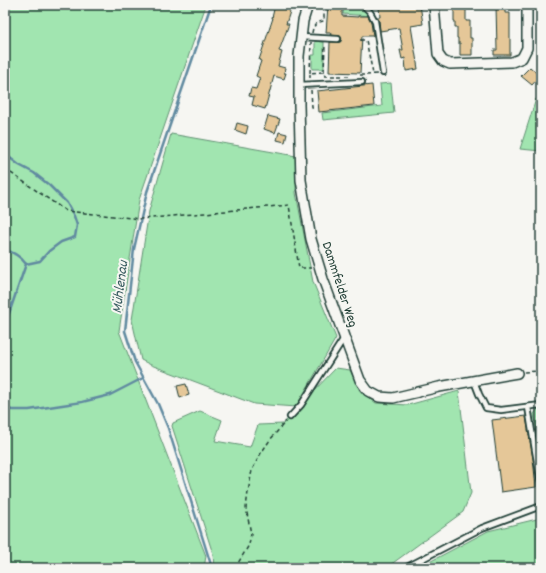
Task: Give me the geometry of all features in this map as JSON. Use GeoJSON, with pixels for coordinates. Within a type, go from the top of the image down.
{"type":"FeatureCollection","features":[{"type":"Feature","properties":{"kind":"street","name":"Dammfelder Weg"},"geometry":{"type":"LineString","coordinates":[[308,5],[303,21],[298,56],[301,180],[311,239],[320,269],[360,380],[368,391],[378,397],[393,398],[439,387],[517,373]]}},
{"type":"Feature","properties":{"kind":"street"},"geometry":{"type":"LineString","coordinates":[[434,5],[438,54],[443,61],[450,64],[512,62],[522,58],[527,48],[527,5]]}},
{"type":"Feature","properties":{"kind":"lane"},"geometry":{"type":"LineString","coordinates":[[363,5],[370,12],[375,21],[383,73]]}},
{"type":"Feature","properties":{"kind":"lane"},"geometry":{"type":"LineString","coordinates":[[301,37],[338,39]]}},
{"type":"Feature","properties":{"kind":"lane"},"geometry":{"type":"LineString","coordinates":[[299,85],[362,82]]}},
{"type":"Feature","properties":{"kind":"lane"},"geometry":{"type":"LineString","coordinates":[[290,417],[301,406],[344,338]]}},
{"type":"Feature","properties":{"kind":"lane"},"geometry":{"type":"LineString","coordinates":[[474,381],[486,408],[501,410],[541,405]]}},
{"type":"Feature","properties":{"kind":"lane"},"geometry":{"type":"LineString","coordinates":[[528,407],[541,483]]}},
{"type":"Feature","properties":{"kind":"lane"},"geometry":{"type":"LineString","coordinates":[[404,568],[482,528],[541,506]]}},
{"type":"Feature","properties":{"kind":"path"},"geometry":{"type":"LineString","coordinates":[[313,108],[310,72],[312,32],[317,23],[324,21],[324,11],[321,8]]}},
{"type":"Feature","properties":{"kind":"path"},"geometry":{"type":"LineString","coordinates":[[325,38],[325,76]]}},
{"type":"Feature","properties":{"kind":"path"},"geometry":{"type":"LineString","coordinates":[[360,40],[366,40],[373,74]]}},
{"type":"Feature","properties":{"kind":"path"},"geometry":{"type":"LineString","coordinates":[[310,72],[324,72]]}},
{"type":"Feature","properties":{"kind":"path"},"geometry":{"type":"LineString","coordinates":[[362,82],[366,82],[366,74],[383,73]]}},
{"type":"Feature","properties":{"kind":"path"},"geometry":{"type":"LineString","coordinates":[[5,169],[66,212],[141,219],[289,205],[299,268],[320,269]]}},
{"type":"Feature","properties":{"kind":"path"},"geometry":{"type":"LineString","coordinates":[[517,373],[541,371]]}},
{"type":"Feature","properties":{"kind":"path"},"geometry":{"type":"LineString","coordinates":[[235,568],[249,544],[251,534],[246,508],[252,470],[270,440],[290,417]]}},
{"type":"Feature","properties":{"kind":"green space"},"geometry":{"type":"Polygon","coordinates":[[[5,5],[206,5],[139,200],[119,331],[206,556],[204,568],[5,568],[5,5]]]}},
{"type":"Feature","properties":{"kind":"green space"},"geometry":{"type":"Polygon","coordinates":[[[344,5],[358,6],[370,16],[343,14],[344,5]]]}},
{"type":"Feature","properties":{"kind":"green space"},"geometry":{"type":"Polygon","coordinates":[[[315,41],[324,42],[324,69],[312,69],[312,55],[315,55],[315,41]]]}},
{"type":"Feature","properties":{"kind":"green space"},"geometry":{"type":"Polygon","coordinates":[[[391,83],[394,113],[323,120],[322,113],[382,106],[380,84],[391,83]]]}},
{"type":"Feature","properties":{"kind":"green space"},"geometry":{"type":"Polygon","coordinates":[[[541,94],[541,151],[520,149],[536,99],[541,94]]]}},
{"type":"Feature","properties":{"kind":"green space"},"geometry":{"type":"Polygon","coordinates":[[[171,134],[296,156],[296,193],[313,282],[336,338],[296,407],[254,404],[141,360],[132,320],[149,211],[171,134]]]}},
{"type":"Feature","properties":{"kind":"green space"},"geometry":{"type":"Polygon","coordinates":[[[336,368],[350,370],[360,391],[376,403],[408,405],[459,391],[471,493],[463,512],[386,568],[214,568],[213,554],[172,426],[173,423],[200,411],[222,420],[215,441],[250,447],[258,425],[283,424],[336,368]]]}},
{"type":"Feature","properties":{"kind":"green space"},"geometry":{"type":"Polygon","coordinates":[[[541,408],[541,432],[537,432],[534,414],[541,408]]]}},
{"type":"Feature","properties":{"kind":"green space"},"geometry":{"type":"Polygon","coordinates":[[[541,518],[541,568],[418,568],[488,531],[541,518]]]}},
{"type":"Feature","properties":{"kind":"building"},"geometry":{"type":"Polygon","coordinates":[[[275,5],[292,5],[286,24],[289,24],[279,51],[282,52],[278,66],[285,68],[284,73],[286,73],[284,79],[274,76],[265,109],[252,105],[254,97],[249,96],[251,88],[256,89],[260,78],[256,76],[261,61],[259,60],[273,18],[275,5]]]}},
{"type":"Feature","properties":{"kind":"building"},"geometry":{"type":"Polygon","coordinates":[[[328,5],[342,5],[342,16],[368,16],[371,22],[373,36],[362,36],[360,73],[329,72],[330,42],[339,42],[342,39],[340,36],[326,33],[328,5]]]}},
{"type":"Feature","properties":{"kind":"building"},"geometry":{"type":"Polygon","coordinates":[[[391,5],[420,5],[423,24],[411,26],[418,69],[406,71],[405,58],[402,59],[400,50],[403,50],[399,28],[380,31],[379,20],[377,17],[380,17],[379,7],[391,5]]]}},
{"type":"Feature","properties":{"kind":"building"},"geometry":{"type":"Polygon","coordinates":[[[454,5],[466,5],[466,21],[470,21],[472,55],[460,55],[460,43],[458,43],[457,27],[455,27],[454,21],[454,5]]]}},
{"type":"Feature","properties":{"kind":"building"},"geometry":{"type":"Polygon","coordinates":[[[496,5],[505,5],[505,13],[510,13],[510,55],[494,55],[494,50],[497,50],[496,5]]]}},
{"type":"Feature","properties":{"kind":"building"},"geometry":{"type":"Polygon","coordinates":[[[530,67],[540,76],[532,85],[521,76],[530,67]]]}},
{"type":"Feature","properties":{"kind":"building"},"geometry":{"type":"Polygon","coordinates":[[[372,85],[374,106],[319,112],[317,91],[372,85]]]}},
{"type":"Feature","properties":{"kind":"building"},"geometry":{"type":"Polygon","coordinates":[[[268,116],[280,119],[275,133],[264,129],[268,116]]]}},
{"type":"Feature","properties":{"kind":"building"},"geometry":{"type":"Polygon","coordinates":[[[237,123],[248,126],[246,134],[235,130],[237,123]]]}},
{"type":"Feature","properties":{"kind":"building"},"geometry":{"type":"Polygon","coordinates":[[[279,132],[287,134],[285,142],[277,140],[279,132]]]}},
{"type":"Feature","properties":{"kind":"building"},"geometry":{"type":"Polygon","coordinates":[[[186,384],[189,395],[180,398],[177,386],[186,384]]]}},
{"type":"Feature","properties":{"kind":"building"},"geometry":{"type":"Polygon","coordinates":[[[526,416],[536,487],[501,492],[492,420],[526,416]]]}},
{"type":"Feature","properties":{"kind":"waterway","name":"Mühlenau"},"geometry":{"type":"LineString","coordinates":[[211,5],[147,192],[134,249],[125,331],[135,362],[158,404],[168,428],[212,568]]}},
{"type":"Feature","properties":{"kind":"waterway"},"geometry":{"type":"LineString","coordinates":[[5,154],[49,185],[67,203],[77,225],[75,237],[61,242],[49,251],[40,261],[26,264],[5,325]]}},
{"type":"Feature","properties":{"kind":"waterway"},"geometry":{"type":"LineString","coordinates":[[5,250],[17,255],[26,264]]}},
{"type":"Feature","properties":{"kind":"waterway"},"geometry":{"type":"LineString","coordinates":[[5,408],[12,410],[29,410],[82,402],[110,395],[143,378]]}}]}
